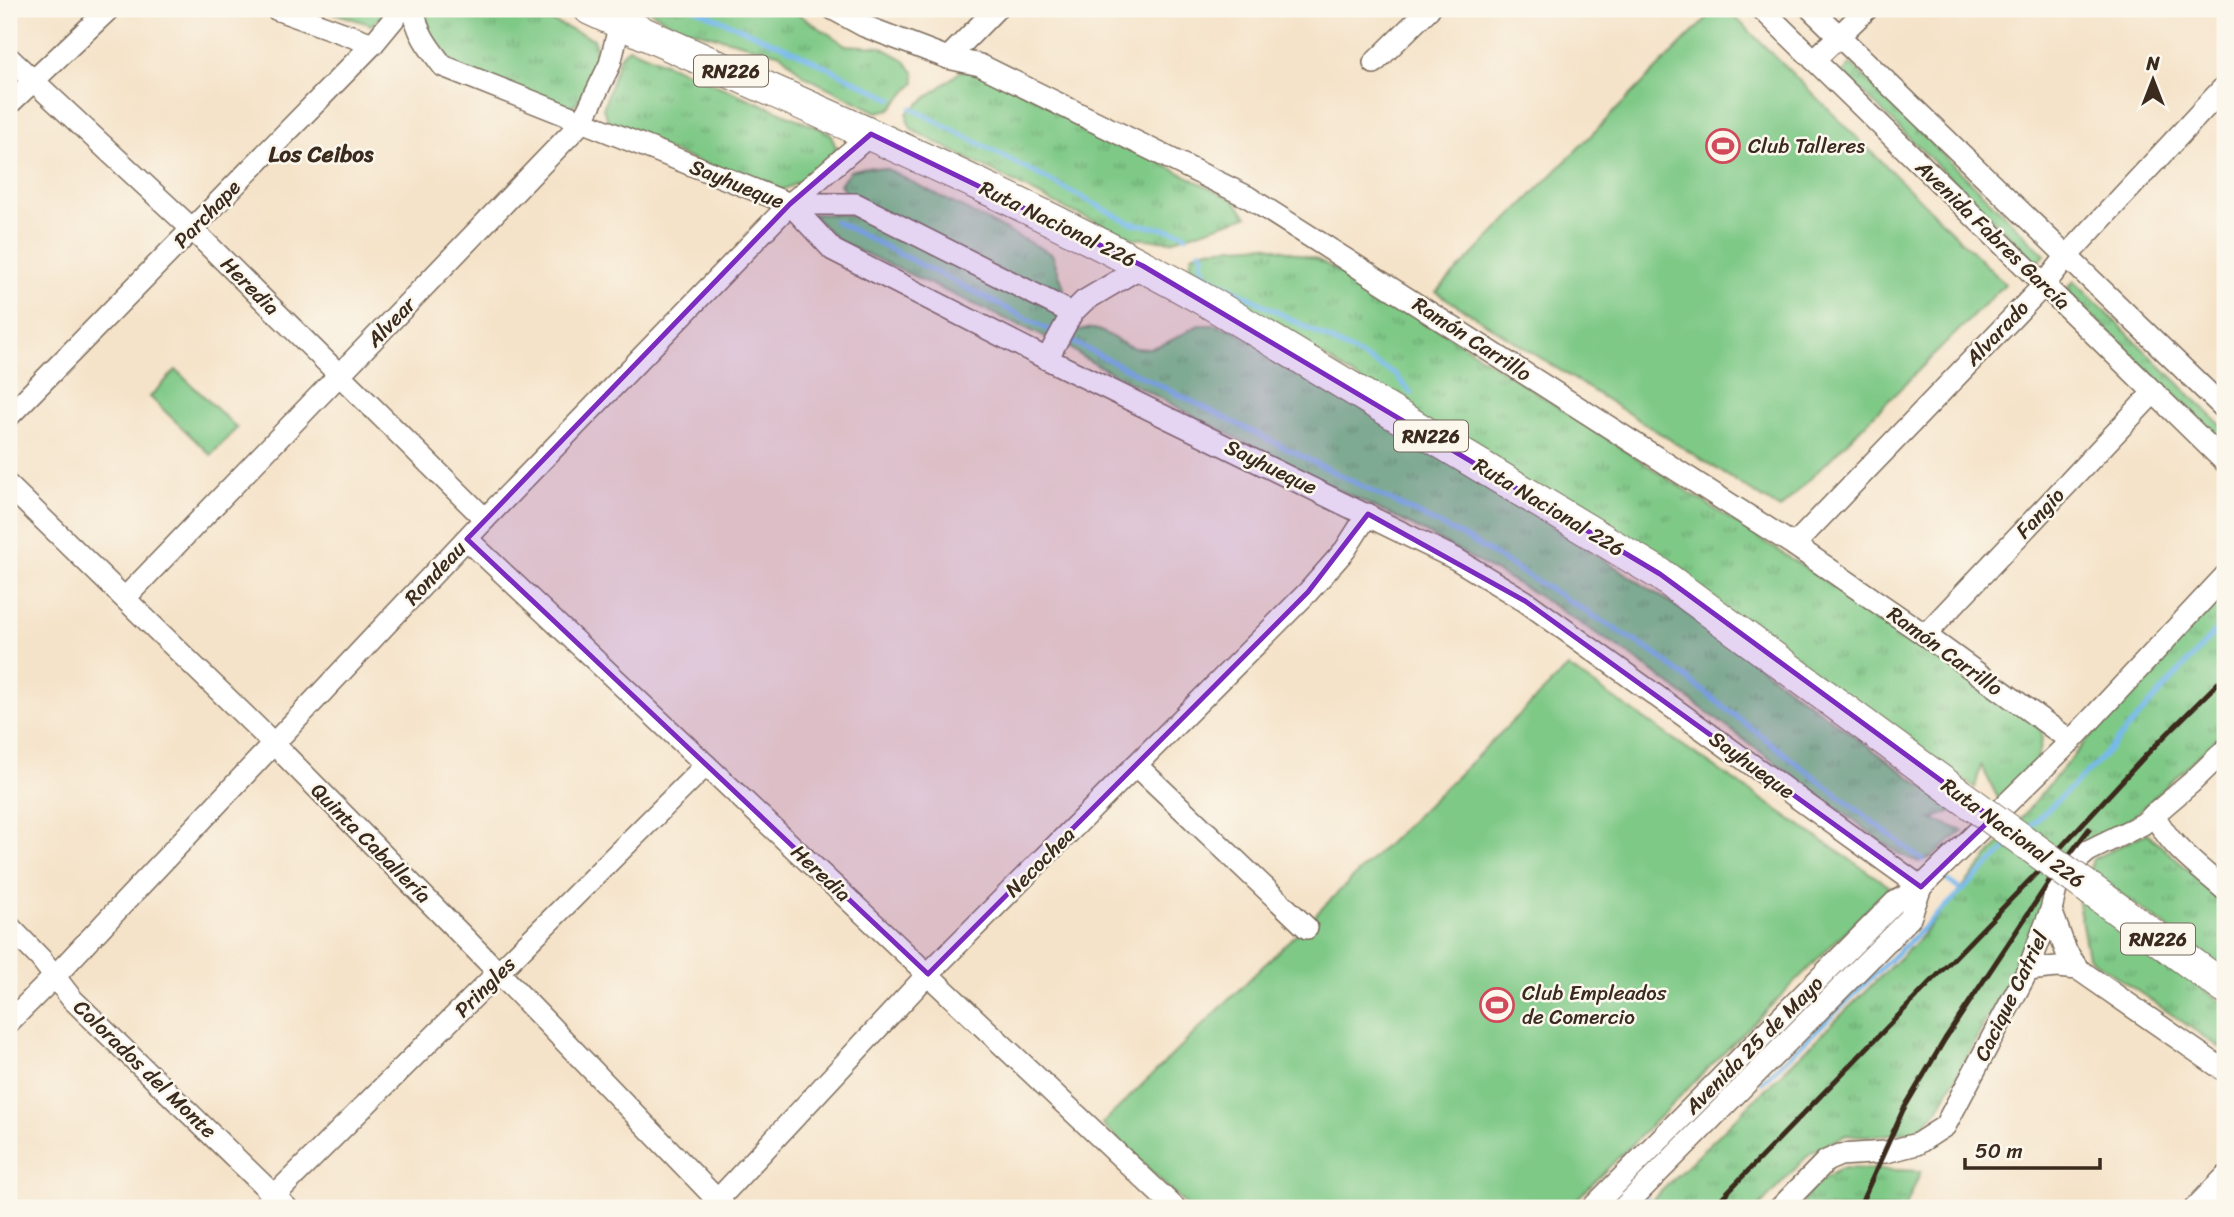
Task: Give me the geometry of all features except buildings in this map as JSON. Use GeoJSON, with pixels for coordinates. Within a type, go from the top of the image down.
{"type":"FeatureCollection","features":[{"type":"Feature","properties":{"kind":"highway","name":"Ruta Nacional 226"},"geometry":{"type":"LineString","coordinates":[[590,9],[871,134],[1143,266],[1212,304],[1660,574],[2225,988]]}},
{"type":"Feature","properties":{"kind":"street"},"geometry":{"type":"LineString","coordinates":[[9,104],[108,9]]}},
{"type":"Feature","properties":{"kind":"street"},"geometry":{"type":"LineString","coordinates":[[276,9],[373,44]]}},
{"type":"Feature","properties":{"kind":"street","name":"Parchape"},"geometry":{"type":"LineString","coordinates":[[9,416],[373,44],[402,9]]}},
{"type":"Feature","properties":{"kind":"street","name":"Sayhueque"},"geometry":{"type":"LineString","coordinates":[[414,9],[415,23],[427,46],[443,66],[790,204],[833,250],[1047,359],[1456,559],[1525,601],[1921,887]]}},
{"type":"Feature","properties":{"kind":"street","name":"Ramón Carrillo"},"geometry":{"type":"LineString","coordinates":[[833,9],[864,26],[948,58],[980,65],[1248,197],[1794,545],[1925,635],[2071,741]]}},
{"type":"Feature","properties":{"kind":"street"},"geometry":{"type":"LineString","coordinates":[[948,58],[996,9]]}},
{"type":"Feature","properties":{"kind":"street"},"geometry":{"type":"LineString","coordinates":[[1374,63],[1429,9]]}},
{"type":"Feature","properties":{"kind":"street","name":"Avenida Fabres García"},"geometry":{"type":"LineString","coordinates":[[1762,9],[2225,461]]}},
{"type":"Feature","properties":{"kind":"street","name":"Avenida Fabres García"},"geometry":{"type":"LineString","coordinates":[[1811,9],[2225,410]]}},
{"type":"Feature","properties":{"kind":"street"},"geometry":{"type":"LineString","coordinates":[[1814,60],[1867,9]]}},
{"type":"Feature","properties":{"kind":"street","name":"Alvear"},"geometry":{"type":"LineString","coordinates":[[125,598],[582,122],[610,64],[620,23]]}},
{"type":"Feature","properties":{"kind":"street","name":"Heredia"},"geometry":{"type":"LineString","coordinates":[[9,58],[192,229],[485,519]]}},
{"type":"Feature","properties":{"kind":"street","name":"Alvarado"},"geometry":{"type":"LineString","coordinates":[[1794,545],[2044,285],[2067,256],[2225,86]]}},
{"type":"Feature","properties":{"kind":"street","name":"Rondeau"},"geometry":{"type":"LineString","coordinates":[[9,1022],[485,519],[790,204],[871,134]]}},
{"type":"Feature","properties":{"kind":"street"},"geometry":{"type":"LineString","coordinates":[[790,204],[856,204],[1072,313]]}},
{"type":"Feature","properties":{"kind":"street"},"geometry":{"type":"LineString","coordinates":[[1047,359],[1072,313],[1084,301],[1143,266]]}},
{"type":"Feature","properties":{"kind":"street","name":"Fangio"},"geometry":{"type":"LineString","coordinates":[[1925,635],[2154,392]]}},
{"type":"Feature","properties":{"kind":"street","name":"Quinta Caballería"},"geometry":{"type":"LineString","coordinates":[[9,486],[274,744],[499,973],[717,1206]]}},
{"type":"Feature","properties":{"kind":"street","name":"Necochea"},"geometry":{"type":"LineString","coordinates":[[717,1206],[928,974],[1308,592],[1345,550],[1368,514]]}},
{"type":"Feature","properties":{"kind":"street","name":"Heredia"},"geometry":{"type":"LineString","coordinates":[[467,539],[928,974],[1160,1203]]}},
{"type":"Feature","properties":{"kind":"street","name":"Avenida 25 de Mayo"},"geometry":{"type":"LineString","coordinates":[[1592,1208],[1895,902],[1921,887],[2071,741],[2225,576]]}},
{"type":"Feature","properties":{"kind":"street","name":"Cacique Catriel"},"geometry":{"type":"LineString","coordinates":[[1780,1208],[1826,1161],[1840,1155],[1886,1152],[1917,1143],[1945,1126],[2028,970],[2051,910],[2057,885],[2068,868],[2088,852],[2129,832],[2154,814],[2225,750]]}},
{"type":"Feature","properties":{"kind":"street","name":"Pringles"},"geometry":{"type":"LineString","coordinates":[[274,1204],[706,765]]}},
{"type":"Feature","properties":{"kind":"street"},"geometry":{"type":"LineString","coordinates":[[1136,765],[1307,928]]}},
{"type":"Feature","properties":{"kind":"street"},"geometry":{"type":"LineString","coordinates":[[2154,814],[2171,842],[2225,890]]}},
{"type":"Feature","properties":{"kind":"street","name":"Avenida 25 de Mayo"},"geometry":{"type":"LineString","coordinates":[[1623,1208],[1910,918],[1921,887]]}},
{"type":"Feature","properties":{"kind":"street"},"geometry":{"type":"LineString","coordinates":[[2051,910],[2066,951],[2078,969],[2225,1071]]}},
{"type":"Feature","properties":{"kind":"street","name":"Colorados del Monte"},"geometry":{"type":"LineString","coordinates":[[9,926],[55,976],[72,999],[274,1204]]}},
{"type":"Feature","properties":{"kind":"street"},"geometry":{"type":"LineString","coordinates":[[2028,970],[2057,967],[2078,969]]}},
{"type":"Feature","properties":{"kind":"street"},"geometry":{"type":"LineString","coordinates":[[2194,1208],[2225,1177]]}},
{"type":"Feature","properties":{"kind":"highlighted area"},"geometry":{"type":"Polygon","coordinates":[[[871,134],[1143,266],[1660,574],[1992,818],[1921,887],[1525,601],[1368,514],[1308,592],[928,974],[467,539],[790,204],[871,134]]]}},
{"type":"Feature","properties":{"kind":"green space"},"geometry":{"type":"Polygon","coordinates":[[[322,9],[388,9],[372,25],[322,9]]]}},
{"type":"Feature","properties":{"kind":"green space"},"geometry":{"type":"Polygon","coordinates":[[[422,9],[522,9],[594,39],[596,58],[587,88],[567,110],[455,66],[425,35],[422,9]]]}},
{"type":"Feature","properties":{"kind":"green space"},"geometry":{"type":"Polygon","coordinates":[[[647,9],[790,9],[846,45],[881,47],[903,59],[914,72],[915,83],[890,109],[877,112],[804,76],[781,54],[676,26],[647,9]]]}},
{"type":"Feature","properties":{"kind":"green space","name":"Club Talleres"},"geometry":{"type":"Polygon","coordinates":[[[1716,9],[1727,9],[2005,284],[1780,509],[1436,292],[1716,9]]]}},
{"type":"Feature","properties":{"kind":"green space"},"geometry":{"type":"Polygon","coordinates":[[[629,48],[830,133],[837,150],[804,180],[778,192],[612,129],[603,109],[620,56],[629,48]]]}},
{"type":"Feature","properties":{"kind":"green space"},"geometry":{"type":"Polygon","coordinates":[[[1851,64],[2045,255],[2037,263],[1843,73],[1851,64]]]}},
{"type":"Feature","properties":{"kind":"green space"},"geometry":{"type":"Polygon","coordinates":[[[961,71],[983,71],[1235,201],[1247,216],[1171,241],[1132,238],[1064,208],[912,130],[907,113],[961,71]]]}},
{"type":"Feature","properties":{"kind":"green space"},"geometry":{"type":"Polygon","coordinates":[[[867,167],[887,169],[1052,254],[1064,288],[1058,300],[847,195],[840,184],[850,171],[867,167]]]}},
{"type":"Feature","properties":{"kind":"green space"},"geometry":{"type":"Polygon","coordinates":[[[811,214],[854,215],[1063,313],[1051,340],[840,242],[811,214]]]}},
{"type":"Feature","properties":{"kind":"green space"},"geometry":{"type":"Polygon","coordinates":[[[1265,245],[1316,259],[1414,313],[1839,590],[2041,728],[2042,740],[2036,760],[2024,777],[1999,800],[1981,765],[1975,788],[1331,361],[1194,276],[1190,266],[1192,255],[1207,249],[1265,245]]]}},
{"type":"Feature","properties":{"kind":"green space"},"geometry":{"type":"Polygon","coordinates":[[[2074,281],[2225,429],[2225,446],[2066,290],[2074,281]]]}},
{"type":"Feature","properties":{"kind":"green space"},"geometry":{"type":"Polygon","coordinates":[[[1199,325],[1215,325],[1234,330],[1474,476],[1682,610],[1955,810],[1932,819],[1963,831],[1932,857],[1918,862],[1897,853],[1633,657],[1529,590],[1415,527],[1278,460],[1082,357],[1069,347],[1074,332],[1084,329],[1100,331],[1128,346],[1144,349],[1169,341],[1199,325]]]}},
{"type":"Feature","properties":{"kind":"green space"},"geometry":{"type":"Polygon","coordinates":[[[176,370],[237,428],[211,455],[150,397],[176,370]]]}},
{"type":"Feature","properties":{"kind":"green space"},"geometry":{"type":"Polygon","coordinates":[[[2225,588],[2225,730],[2131,819],[2087,840],[2039,922],[1938,1110],[1918,1130],[1877,1136],[1846,1135],[1811,1152],[1758,1208],[1644,1208],[1918,940],[2085,742],[2225,588]]]}},
{"type":"Feature","properties":{"kind":"green space","name":"Club Empleados de Comercio"},"geometry":{"type":"Polygon","coordinates":[[[1568,667],[1890,887],[1568,1208],[1189,1208],[1102,1124],[1568,667]]]}},
{"type":"Feature","properties":{"kind":"green space"},"geometry":{"type":"Polygon","coordinates":[[[2147,833],[2225,903],[2225,969],[2089,871],[2093,859],[2147,833]]]}},
{"type":"Feature","properties":{"kind":"green space"},"geometry":{"type":"Polygon","coordinates":[[[2077,897],[2225,1005],[2225,1051],[2088,957],[2077,897]]]}},
{"type":"Feature","properties":{"kind":"green space"},"geometry":{"type":"Polygon","coordinates":[[[1841,1168],[1921,1171],[1905,1208],[1800,1208],[1813,1187],[1841,1168]]]}},
{"type":"Feature","properties":{"kind":"waterway"},"geometry":{"type":"LineString","coordinates":[[695,9],[794,51],[892,99]]}},
{"type":"Feature","properties":{"kind":"waterway"},"geometry":{"type":"LineString","coordinates":[[911,108],[1131,223],[1181,232],[1186,236]]}},
{"type":"Feature","properties":{"kind":"waterway"},"geometry":{"type":"LineString","coordinates":[[835,221],[1051,331]]}},
{"type":"Feature","properties":{"kind":"waterway"},"geometry":{"type":"LineString","coordinates":[[1200,251],[1204,255],[1201,264],[1207,275],[1395,374],[1411,393]]}},
{"type":"Feature","properties":{"kind":"waterway"},"geometry":{"type":"LineString","coordinates":[[1069,340],[1468,539],[1654,653],[1922,860]]}},
{"type":"Feature","properties":{"kind":"waterway"},"geometry":{"type":"LineString","coordinates":[[2025,831],[2094,766],[2225,621]]}},
{"type":"Feature","properties":{"kind":"waterway"},"geometry":{"type":"LineString","coordinates":[[1762,1082],[2010,845]]}},
{"type":"Feature","properties":{"kind":"waterway"},"geometry":{"type":"LineString","coordinates":[[1947,880],[1962,891]]}},
{"type":"Feature","properties":{"kind":"waterway"},"geometry":{"type":"LineString","coordinates":[[1638,1208],[1647,1199]]}},
{"type":"Feature","properties":{"kind":"railway"},"geometry":{"type":"LineString","coordinates":[[1712,1208],[2225,676]]}},
{"type":"Feature","properties":{"kind":"railway"},"geometry":{"type":"LineString","coordinates":[[1859,1208],[1903,1110],[1945,1039],[2053,876],[2089,829]]}},
{"type":"Feature","properties":{"kind":"place","name":"Club Talleres"},"geometry":{"type":"Point","coordinates":[1723,146]}},
{"type":"Feature","properties":{"kind":"place","name":"Club Empleados de Comercio"},"geometry":{"type":"Point","coordinates":[1497,1005]}},
{"type":"Feature","properties":{"kind":"district","name":"Los Ceibos"},"geometry":{"type":"Point","coordinates":[321,154]}}]}
